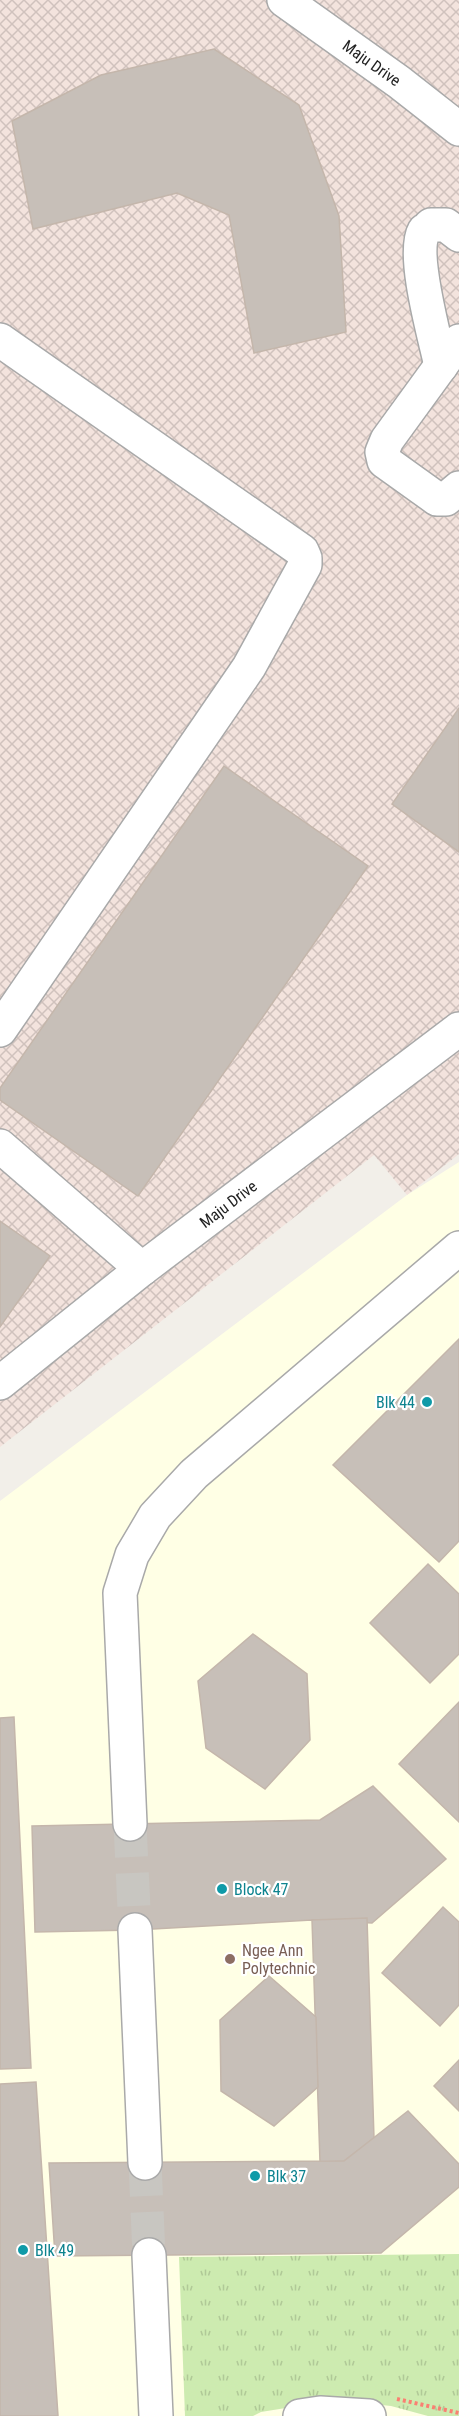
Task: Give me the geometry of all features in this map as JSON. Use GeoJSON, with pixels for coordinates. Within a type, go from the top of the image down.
{"type":"FeatureCollection","features":[{"type":"Feature","properties":{"kind":"lane","name":"Maju Drive"},"geometry":{"type":"LineString","coordinates":[[284,0],[399,82],[459,129]]}},
{"type":"Feature","properties":{"kind":"lane"},"geometry":{"type":"LineString","coordinates":[[459,235],[446,225],[431,225],[424,231],[420,248],[421,271],[450,353],[387,441],[382,452],[384,461],[437,499],[446,499],[459,489]]}},
{"type":"Feature","properties":{"kind":"lane"},"geometry":{"type":"LineString","coordinates":[[0,340],[238,505],[302,551],[305,558],[304,566],[249,667],[0,1030]]}},
{"type":"Feature","properties":{"kind":"lane","name":"Maju Drive"},"geometry":{"type":"LineString","coordinates":[[0,1383],[142,1269],[459,1029]]}},
{"type":"Feature","properties":{"kind":"lane"},"geometry":{"type":"LineString","coordinates":[[0,1146],[142,1269]]}},
{"type":"Feature","properties":{"kind":"lane"},"geometry":{"type":"LineString","coordinates":[[130,1824],[120,1593],[132,1555],[156,1516],[194,1474],[459,1248]]}},
{"type":"Feature","properties":{"kind":"lane"},"geometry":{"type":"LineString","coordinates":[[135,1930],[145,2163]]}},
{"type":"Feature","properties":{"kind":"lane"},"geometry":{"type":"LineString","coordinates":[[149,2255],[156,2416]]}},
{"type":"Feature","properties":{"kind":"lane"},"geometry":{"type":"LineString","coordinates":[[300,2416],[320,2413],[369,2416]]}},
{"type":"Feature","properties":{"kind":"shaded area"},"geometry":{"type":"Polygon","coordinates":[[[0,0],[459,0],[459,1154],[407,1195],[374,1155],[0,1447],[0,0]]]}},
{"type":"Feature","properties":{"kind":"shaded area","name":"Ngee Ann Polytechnic"},"geometry":{"type":"Polygon","coordinates":[[[459,1162],[459,2416],[0,2416],[0,1501],[407,1195],[459,1162]]]}},
{"type":"Feature","properties":{"kind":"green space"},"geometry":{"type":"Polygon","coordinates":[[[459,2254],[459,2416],[428,2416],[391,2406],[335,2400],[261,2412],[253,2416],[185,2416],[179,2257],[459,2254]]]}},
{"type":"Feature","properties":{"kind":"building"},"geometry":{"type":"Polygon","coordinates":[[[214,49],[299,105],[339,216],[346,332],[254,353],[229,215],[177,193],[33,229],[12,121],[101,75],[214,49]]]}},
{"type":"Feature","properties":{"kind":"building"},"geometry":{"type":"Polygon","coordinates":[[[459,708],[459,852],[392,804],[459,708]]]}},
{"type":"Feature","properties":{"kind":"building"},"geometry":{"type":"Polygon","coordinates":[[[224,766],[368,866],[138,1196],[0,1100],[0,1088],[224,766]]]}},
{"type":"Feature","properties":{"kind":"building"},"geometry":{"type":"Polygon","coordinates":[[[0,1221],[50,1256],[0,1327],[0,1221]]]}},
{"type":"Feature","properties":{"kind":"building","name":"Blk 44"},"geometry":{"type":"Polygon","coordinates":[[[459,1339],[459,1541],[439,1562],[333,1465],[459,1339]]]}},
{"type":"Feature","properties":{"kind":"building"},"geometry":{"type":"Polygon","coordinates":[[[428,1564],[459,1594],[459,1654],[430,1683],[370,1623],[428,1564]]]}},
{"type":"Feature","properties":{"kind":"building"},"geometry":{"type":"Polygon","coordinates":[[[253,1634],[307,1674],[310,1740],[265,1789],[206,1748],[198,1681],[253,1634]]]}},
{"type":"Feature","properties":{"kind":"building"},"geometry":{"type":"Polygon","coordinates":[[[459,1702],[459,1822],[399,1764],[459,1702]]]}},
{"type":"Feature","properties":{"kind":"building"},"geometry":{"type":"Polygon","coordinates":[[[14,1717],[31,2068],[0,2069],[0,1718],[14,1717]]]}},
{"type":"Feature","properties":{"kind":"building","name":"Block 47"},"geometry":{"type":"Polygon","coordinates":[[[373,1786],[446,1859],[372,1923],[312,1920],[135,1930],[35,1932],[32,1826],[320,1820],[373,1786]]]}},
{"type":"Feature","properties":{"kind":"building"},"geometry":{"type":"Polygon","coordinates":[[[443,1907],[459,1922],[459,2005],[440,2026],[382,1973],[443,1907]]]}},
{"type":"Feature","properties":{"kind":"building"},"geometry":{"type":"Polygon","coordinates":[[[367,1918],[374,2138],[344,2161],[320,2162],[312,1920],[367,1918]]]}},
{"type":"Feature","properties":{"kind":"building"},"geometry":{"type":"Polygon","coordinates":[[[269,1976],[316,2017],[318,2087],[274,2126],[221,2091],[220,2020],[269,1976]]]}},
{"type":"Feature","properties":{"kind":"building"},"geometry":{"type":"Polygon","coordinates":[[[459,2060],[459,2111],[434,2086],[459,2060]]]}},
{"type":"Feature","properties":{"kind":"building","name":"Blk 49"},"geometry":{"type":"Polygon","coordinates":[[[36,2082],[58,2416],[0,2416],[0,2084],[36,2082]]]}},
{"type":"Feature","properties":{"kind":"building","name":"Blk 37"},"geometry":{"type":"Polygon","coordinates":[[[408,2111],[459,2164],[459,2187],[381,2253],[55,2256],[49,2163],[344,2161],[408,2111]]]}},
{"type":"Feature","properties":{"kind":"tunnel"},"geometry":{"type":"LineString","coordinates":[[130,1824],[135,1930]]}},
{"type":"Feature","properties":{"kind":"tunnel"},"geometry":{"type":"LineString","coordinates":[[145,2163],[149,2255]]}},
{"type":"Feature","properties":{"kind":"place","name":"Blk 44"},"geometry":{"type":"Point","coordinates":[427,1402]}},
{"type":"Feature","properties":{"kind":"place","name":"Block 47"},"geometry":{"type":"Point","coordinates":[222,1889]}},
{"type":"Feature","properties":{"kind":"place","name":"Ngee Ann Polytechnic"},"geometry":{"type":"Point","coordinates":[230,1959]}},
{"type":"Feature","properties":{"kind":"place","name":"Blk 37"},"geometry":{"type":"Point","coordinates":[255,2176]}},
{"type":"Feature","properties":{"kind":"place","name":"Blk 49"},"geometry":{"type":"Point","coordinates":[23,2250]}}]}
